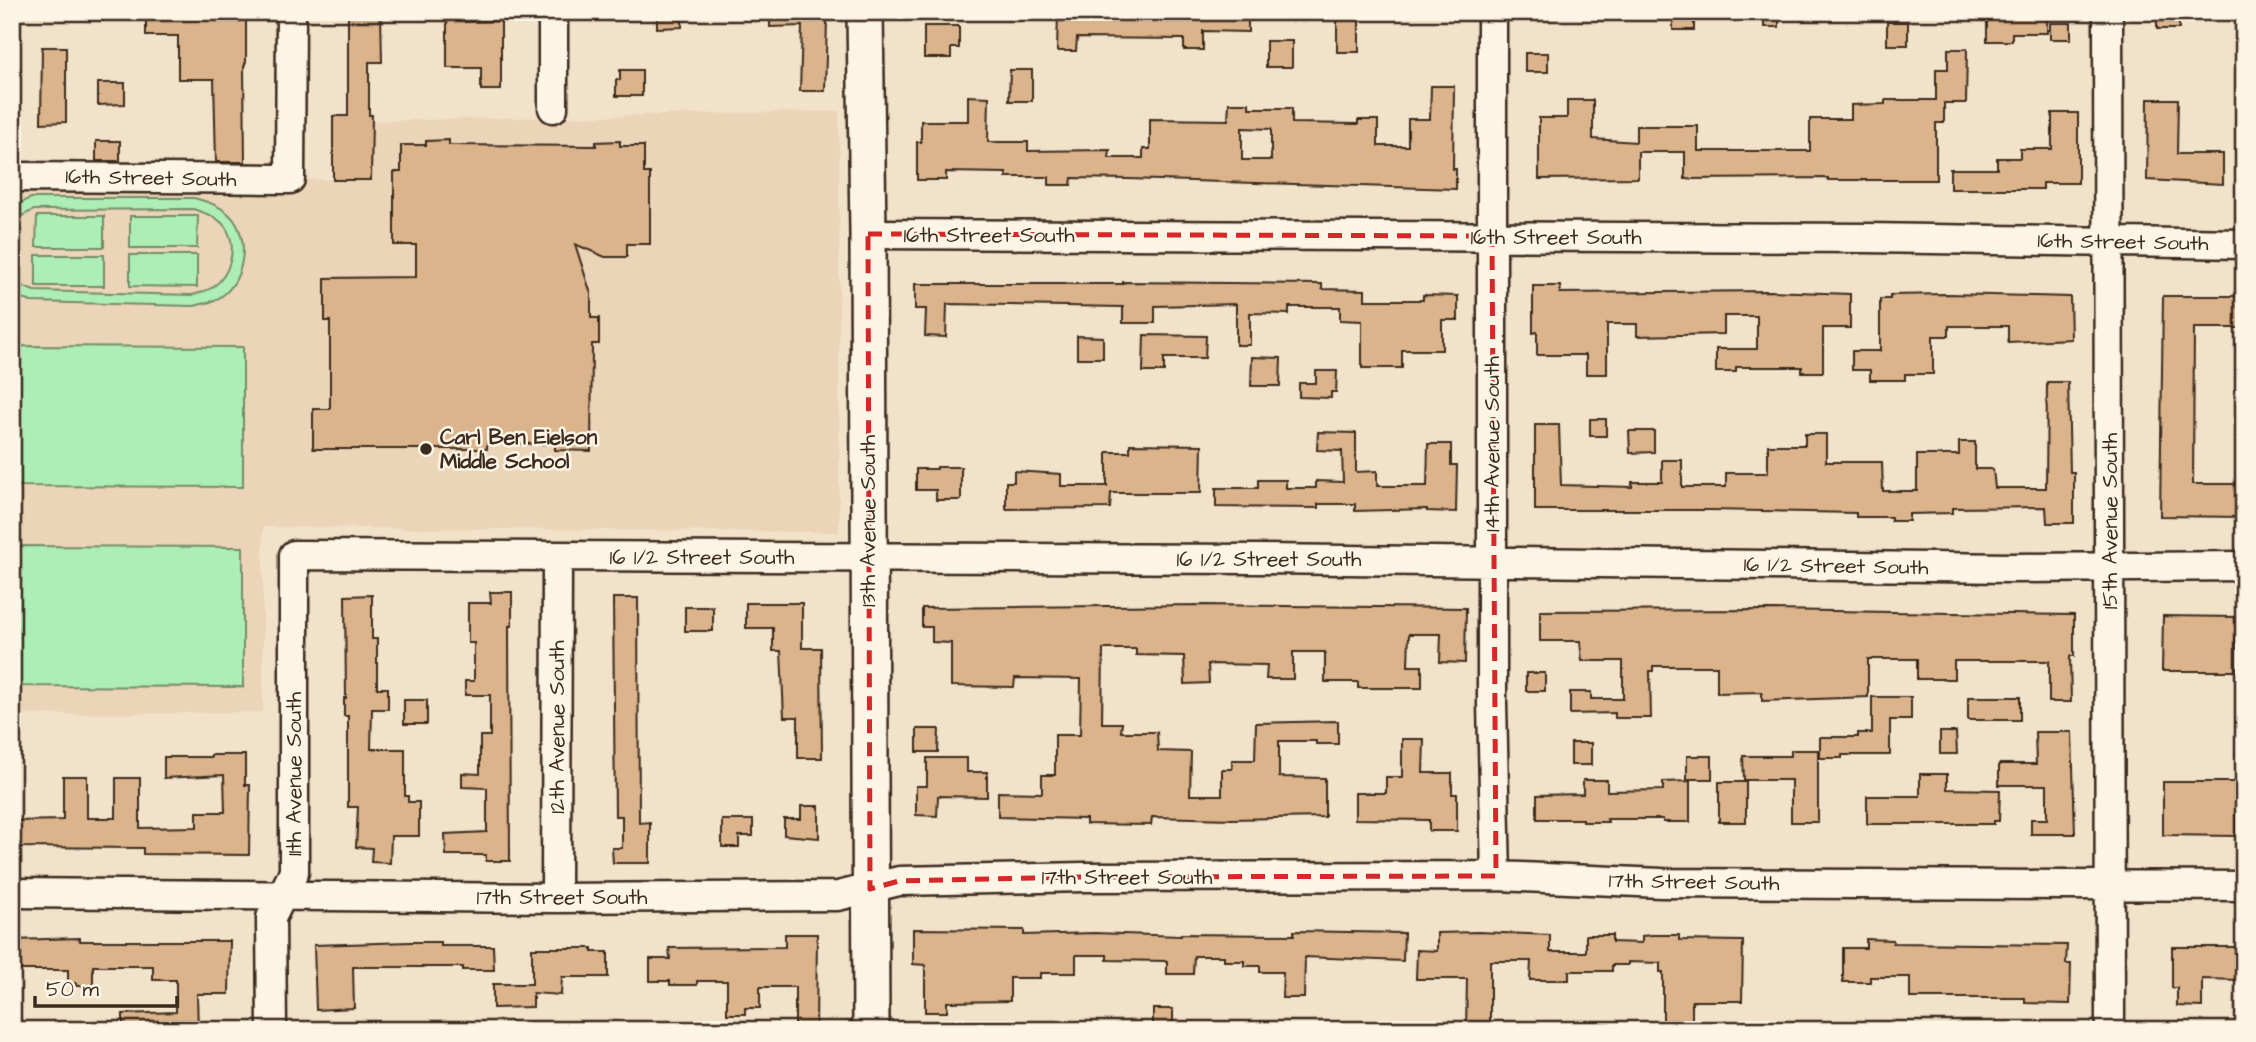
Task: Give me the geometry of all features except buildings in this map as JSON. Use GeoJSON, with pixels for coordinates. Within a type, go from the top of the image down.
{"type":"FeatureCollection","features":[{"type":"Feature","properties":{"kind":"main road","name":"13th Avenue South"},"geometry":{"type":"LineString","coordinates":[[864,12],[868,234],[871,1030]]}},
{"type":"Feature","properties":{"kind":"street","name":"16th Street South"},"geometry":{"type":"LineString","coordinates":[[12,177],[290,179],[291,12]]}},
{"type":"Feature","properties":{"kind":"street"},"geometry":{"type":"LineString","coordinates":[[553,12],[553,108]]}},
{"type":"Feature","properties":{"kind":"street","name":"14th Avenue South"},"geometry":{"type":"LineString","coordinates":[[1492,12],[1492,703],[1496,876]]}},
{"type":"Feature","properties":{"kind":"street","name":"15th Avenue South"},"geometry":{"type":"LineString","coordinates":[[2108,12],[2110,1030]]}},
{"type":"Feature","properties":{"kind":"street","name":"16th Street South"},"geometry":{"type":"LineString","coordinates":[[868,234],[1492,236],[2244,244]]}},
{"type":"Feature","properties":{"kind":"street","name":"16 1/2 Street South"},"geometry":{"type":"LineString","coordinates":[[294,555],[2244,566]]}},
{"type":"Feature","properties":{"kind":"street","name":"11th Avenue South"},"geometry":{"type":"LineString","coordinates":[[272,1030],[271,918],[294,872],[294,555]]}},
{"type":"Feature","properties":{"kind":"street","name":"12th Avenue South"},"geometry":{"type":"LineString","coordinates":[[556,898],[557,557]]}},
{"type":"Feature","properties":{"kind":"street","name":"17th Street South"},"geometry":{"type":"LineString","coordinates":[[12,893],[556,898],[838,896],[898,881],[1057,877],[1496,876],[1662,883],[2244,887]]}},
{"type":"Feature","properties":{"kind":"highlighted area"},"geometry":{"type":"Polygon","coordinates":[[[868,234],[1492,236],[1496,876],[1083,877],[899,881],[870,889],[868,234]]]}},
{"type":"Feature","properties":{"kind":"shaded area","name":"Carl Ben Eielson Middle School"},"geometry":{"type":"Polygon","coordinates":[[[839,111],[839,532],[263,527],[263,712],[12,715],[12,192],[276,193],[278,179],[371,180],[372,121],[839,111]]]}},
{"type":"Feature","properties":{"kind":"green space"},"geometry":{"type":"Polygon","coordinates":[[[31,198],[194,198],[223,210],[236,223],[242,244],[241,266],[232,286],[224,294],[213,301],[194,306],[31,302],[12,294],[12,278],[17,284],[34,291],[192,295],[208,290],[219,282],[228,268],[232,252],[230,235],[223,224],[193,209],[34,210],[12,223],[12,207],[31,198]]]}},
{"type":"Feature","properties":{"kind":"green space"},"geometry":{"type":"Polygon","coordinates":[[[37,216],[104,216],[104,247],[36,247],[37,216]]]}},
{"type":"Feature","properties":{"kind":"green space"},"geometry":{"type":"Polygon","coordinates":[[[130,216],[198,216],[197,248],[130,248],[130,216]]]}},
{"type":"Feature","properties":{"kind":"green space"},"geometry":{"type":"Polygon","coordinates":[[[36,255],[104,255],[104,286],[36,286],[36,255]]]}},
{"type":"Feature","properties":{"kind":"green space"},"geometry":{"type":"Polygon","coordinates":[[[130,255],[197,255],[197,287],[130,286],[130,255]]]}},
{"type":"Feature","properties":{"kind":"green space"},"geometry":{"type":"Polygon","coordinates":[[[12,346],[243,347],[243,487],[12,486],[12,346]]]}},
{"type":"Feature","properties":{"kind":"green space"},"geometry":{"type":"Polygon","coordinates":[[[12,546],[243,547],[243,687],[12,686],[12,546]]]}},
{"type":"Feature","properties":{"kind":"place","name":"Carl Ben Eielson Middle School"},"geometry":{"type":"Point","coordinates":[426,449]}}]}
